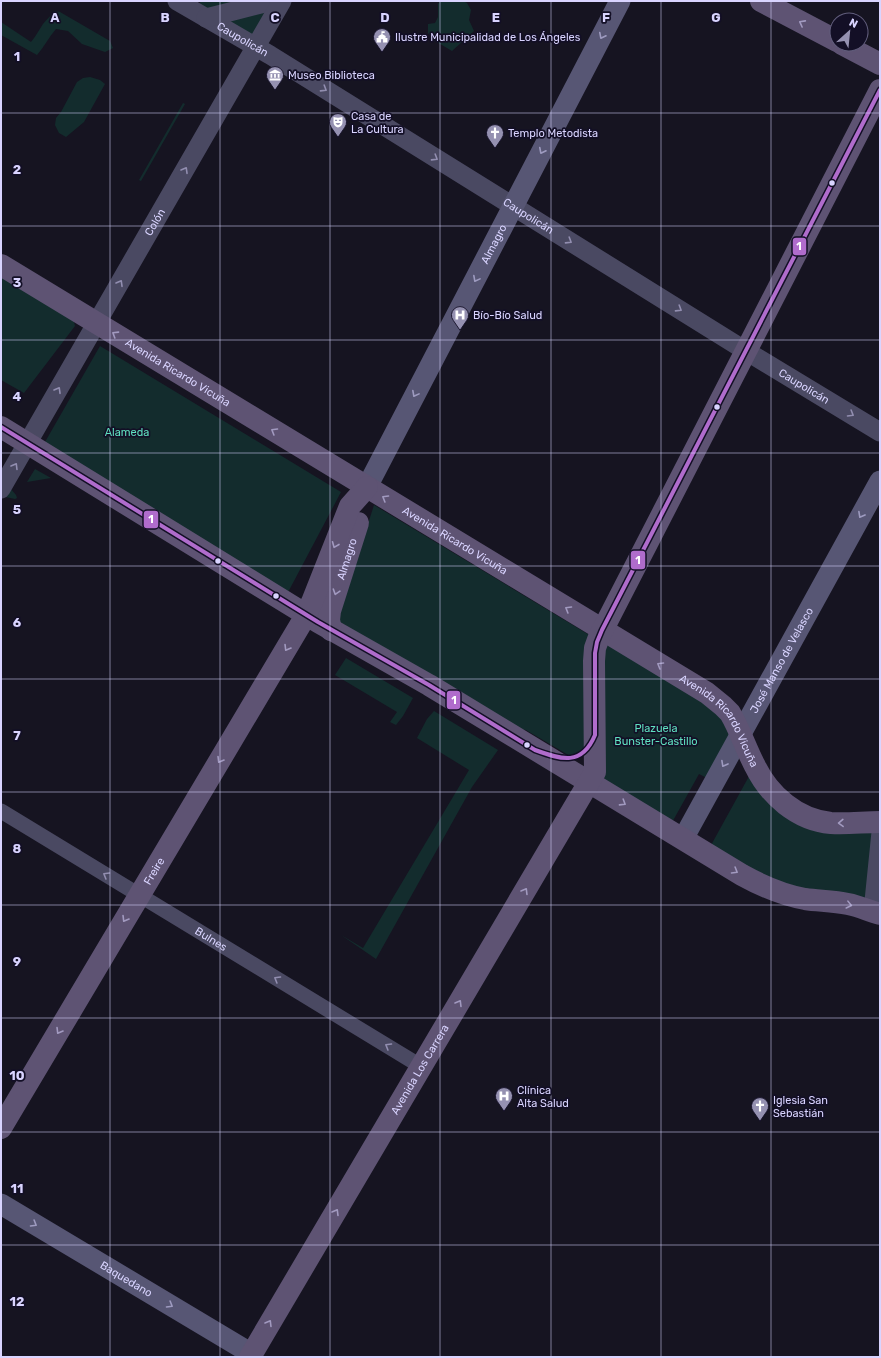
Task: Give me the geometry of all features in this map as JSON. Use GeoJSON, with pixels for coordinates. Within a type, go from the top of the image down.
{"type":"FeatureCollection","features":[{"type":"Feature","properties":{"kind":"main road","name":"Almagro"},"geometry":{"type":"LineString","coordinates":[[307,614],[350,506],[367,487],[620,1]]}},
{"type":"Feature","properties":{"kind":"main road"},"geometry":{"type":"LineString","coordinates":[[761,1],[829,37]]}},
{"type":"Feature","properties":{"kind":"main road"},"geometry":{"type":"LineString","coordinates":[[857,52],[880,64]]}},
{"type":"Feature","properties":{"kind":"main road","name":"Avenida Los Carrera"},"geometry":{"type":"LineString","coordinates":[[251,1355],[595,772],[594,657],[597,642],[602,630],[880,90]]}},
{"type":"Feature","properties":{"kind":"main road"},"geometry":{"type":"LineString","coordinates":[[862,124],[871,114],[880,109]]}},
{"type":"Feature","properties":{"kind":"main road","name":"Avenida Ricardo Vicuña"},"geometry":{"type":"LineString","coordinates":[[1,265],[707,693],[730,713],[754,765],[771,791],[780,800],[803,815],[830,823],[880,822]]}},
{"type":"Feature","properties":{"kind":"main road","name":"Avenida Ricardo Vicuña"},"geometry":{"type":"LineString","coordinates":[[1,427],[332,630],[429,685],[742,875],[765,887],[799,897],[849,904],[875,912]]}},
{"type":"Feature","properties":{"kind":"main road","name":"José Manso de Velasco"},"geometry":{"type":"LineString","coordinates":[[683,839],[880,481]]}},
{"type":"Feature","properties":{"kind":"main road","name":"Almagro"},"geometry":{"type":"LineString","coordinates":[[332,630],[329,620],[330,611],[362,510],[367,487]]}},
{"type":"Feature","properties":{"kind":"main road","name":"Freire"},"geometry":{"type":"LineString","coordinates":[[1,1128],[307,614]]}},
{"type":"Feature","properties":{"kind":"main road"},"geometry":{"type":"LineString","coordinates":[[536,750],[554,757],[562,758],[579,756],[585,752],[595,735]]}},
{"type":"Feature","properties":{"kind":"main road","name":"Baquedano"},"geometry":{"type":"LineString","coordinates":[[1,1204],[251,1355]]}},
{"type":"Feature","properties":{"kind":"street","name":"Caupolicán"},"geometry":{"type":"LineString","coordinates":[[177,1],[255,47],[880,432]]}},
{"type":"Feature","properties":{"kind":"street"},"geometry":{"type":"LineString","coordinates":[[206,18],[273,1]]}},
{"type":"Feature","properties":{"kind":"street","name":"Colón"},"geometry":{"type":"LineString","coordinates":[[1,489],[282,1]]}},
{"type":"Feature","properties":{"kind":"street","name":"Bulnes"},"geometry":{"type":"LineString","coordinates":[[1,811],[422,1067]]}},
{"type":"Feature","properties":{"kind":"street","name":"Avenida Ricardo Vicuña"},"geometry":{"type":"LineString","coordinates":[[875,912],[880,822]]}},
{"type":"Feature","properties":{"kind":"green space"},"geometry":{"type":"Polygon","coordinates":[[[201,1],[280,1],[255,44],[196,10],[201,1]]]}},
{"type":"Feature","properties":{"kind":"green space"},"geometry":{"type":"Polygon","coordinates":[[[440,1],[463,1],[467,3],[471,10],[469,20],[474,31],[452,51],[435,41],[428,33],[428,24],[435,23],[438,17],[438,4],[440,1]]]}},
{"type":"Feature","properties":{"kind":"green space"},"geometry":{"type":"Polygon","coordinates":[[[54,11],[60,12],[110,41],[113,48],[105,52],[82,44],[68,31],[56,29],[37,55],[1,35],[1,22],[31,42],[54,11]]]}},
{"type":"Feature","properties":{"kind":"green space"},"geometry":{"type":"Polygon","coordinates":[[[90,77],[100,80],[105,84],[84,122],[66,137],[59,133],[55,125],[56,118],[61,112],[77,82],[83,78],[90,77]]]}},
{"type":"Feature","properties":{"kind":"green space"},"geometry":{"type":"Polygon","coordinates":[[[183,103],[185,104],[141,181],[139,180],[183,103]]]}},
{"type":"Feature","properties":{"kind":"green space"},"geometry":{"type":"Polygon","coordinates":[[[1,276],[73,318],[75,326],[24,393],[1,380],[1,276]]]}},
{"type":"Feature","properties":{"kind":"green space","name":"Alameda"},"geometry":{"type":"Polygon","coordinates":[[[100,346],[341,492],[285,598],[41,449],[100,346]]]}},
{"type":"Feature","properties":{"kind":"green space"},"geometry":{"type":"Polygon","coordinates":[[[35,469],[51,478],[27,482],[35,469]]]}},
{"type":"Feature","properties":{"kind":"green space"},"geometry":{"type":"Polygon","coordinates":[[[5,482],[17,498],[15,499],[1,496],[5,482]]]}},
{"type":"Feature","properties":{"kind":"green space"},"geometry":{"type":"Polygon","coordinates":[[[374,505],[596,639],[590,740],[582,751],[570,756],[526,730],[517,729],[337,622],[374,505]]]}},
{"type":"Feature","properties":{"kind":"green space","name":"Plazuela Bunster-Castillo"},"geometry":{"type":"Polygon","coordinates":[[[605,634],[704,695],[736,734],[711,780],[699,774],[670,826],[594,779],[605,634]]]}},
{"type":"Feature","properties":{"kind":"green space"},"geometry":{"type":"Polygon","coordinates":[[[346,658],[413,698],[396,725],[390,722],[397,712],[335,675],[346,658]]]}},
{"type":"Feature","properties":{"kind":"green space"},"geometry":{"type":"Polygon","coordinates":[[[434,711],[498,750],[472,787],[376,959],[341,935],[363,948],[469,770],[417,738],[427,719],[434,711]]]}},
{"type":"Feature","properties":{"kind":"green space"},"geometry":{"type":"Polygon","coordinates":[[[753,769],[772,798],[880,827],[880,908],[797,892],[710,847],[753,769]]]}},
{"type":"Feature","properties":{"kind":"transit line","name":"1"},"geometry":{"type":"LineString","coordinates":[[1,427],[318,622],[429,685],[535,750],[562,758],[577,756],[584,752],[590,745],[595,735],[595,653],[597,642],[602,630],[880,90]]}},
{"type":"Feature","properties":{"kind":"place","name":"Ilustre Municipalidad de Los Ángeles"},"geometry":{"type":"Point","coordinates":[382,52]}},
{"type":"Feature","properties":{"kind":"place","name":"Museo Biblioteca"},"geometry":{"type":"Point","coordinates":[275,90]}},
{"type":"Feature","properties":{"kind":"place","name":"Casa de La Cultura"},"geometry":{"type":"Point","coordinates":[338,137]}},
{"type":"Feature","properties":{"kind":"place","name":"Templo Metodista"},"geometry":{"type":"Point","coordinates":[495,148]}},
{"type":"Feature","properties":{"kind":"place","name":"Bío-Bío Salud"},"geometry":{"type":"Point","coordinates":[460,330]}},
{"type":"Feature","properties":{"kind":"place","name":"Clínica Alta Salud"},"geometry":{"type":"Point","coordinates":[504,1111]}},
{"type":"Feature","properties":{"kind":"place","name":"Iglesia San Sebastián"},"geometry":{"type":"Point","coordinates":[760,1121]}}]}
